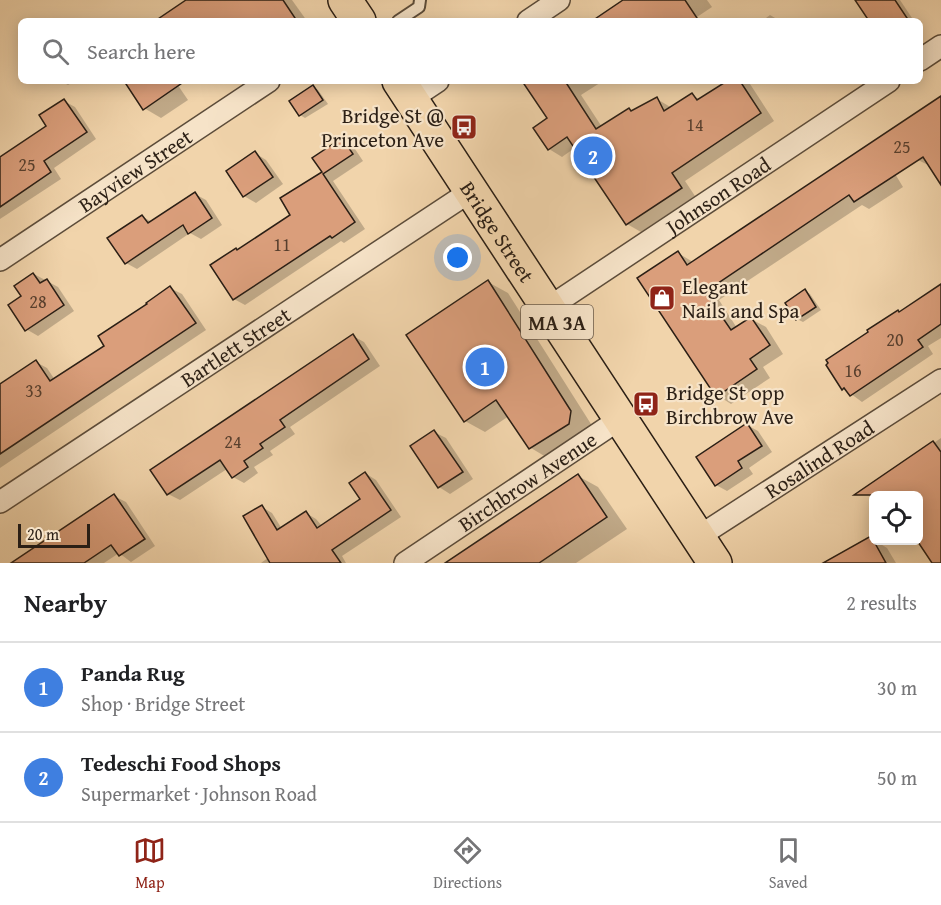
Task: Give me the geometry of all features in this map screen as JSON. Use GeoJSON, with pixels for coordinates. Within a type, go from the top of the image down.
{"type":"FeatureCollection","features":[{"type":"Feature","properties":{"kind":"main road"},"geometry":{"type":"LineString","coordinates":[[345,0],[357,18]]}},
{"type":"Feature","properties":{"kind":"main road","name":"Bridge Street"},"geometry":{"type":"LineString","coordinates":[[405,90],[707,550]]}},
{"type":"Feature","properties":{"kind":"street"},"geometry":{"type":"LineString","coordinates":[[533,18],[560,0]]}},
{"type":"Feature","properties":{"kind":"street"},"geometry":{"type":"LineString","coordinates":[[923,58],[941,46]]}},
{"type":"Feature","properties":{"kind":"street","name":"Bayview Street"},"geometry":{"type":"LineString","coordinates":[[0,260],[264,84]]}},
{"type":"Feature","properties":{"kind":"street"},"geometry":{"type":"LineString","coordinates":[[405,90],[427,84]]}},
{"type":"Feature","properties":{"kind":"street","name":"Johnson Road"},"geometry":{"type":"LineString","coordinates":[[548,308],[884,84]]}},
{"type":"Feature","properties":{"kind":"street","name":"Bartlett Street"},"geometry":{"type":"LineString","coordinates":[[0,502],[471,191]]}},
{"type":"Feature","properties":{"kind":"street","name":"Rosalind Road"},"geometry":{"type":"LineString","coordinates":[[707,550],[941,380]]}},
{"type":"Feature","properties":{"kind":"street","name":"Birchbrow Avenue"},"geometry":{"type":"LineString","coordinates":[[405,563],[620,419]]}},
{"type":"Feature","properties":{"kind":"lane"},"geometry":{"type":"LineString","coordinates":[[402,18],[419,7],[420,0]]}},
{"type":"Feature","properties":{"kind":"building"},"geometry":{"type":"Polygon","coordinates":[[[186,0],[283,0],[295,18],[159,18],[186,0]]]}},
{"type":"Feature","properties":{"kind":"building"},"geometry":{"type":"Polygon","coordinates":[[[623,0],[685,0],[697,18],[596,18],[623,0]]]}},
{"type":"Feature","properties":{"kind":"building"},"geometry":{"type":"Polygon","coordinates":[[[855,0],[895,0],[907,18],[867,18],[855,0]]]}},
{"type":"Feature","properties":{"kind":"building"},"geometry":{"type":"Polygon","coordinates":[[[126,84],[181,84],[143,110],[126,84]]]}},
{"type":"Feature","properties":{"kind":"building"},"geometry":{"type":"Polygon","coordinates":[[[524,84],[567,84],[596,129],[629,108],[631,111],[657,97],[664,111],[692,93],[697,100],[722,84],[742,84],[761,113],[672,173],[682,188],[626,225],[567,137],[548,150],[533,128],[547,118],[524,84]]]}},
{"type":"Feature","properties":{"kind":"building"},"geometry":{"type":"Polygon","coordinates":[[[313,85],[323,100],[299,116],[289,101],[313,85]]]}},
{"type":"Feature","properties":{"kind":"building"},"geometry":{"type":"Polygon","coordinates":[[[941,96],[941,185],[923,157],[854,202],[849,195],[705,292],[731,330],[751,317],[770,345],[750,359],[757,369],[716,397],[637,278],[678,251],[687,265],[941,96]]]}},
{"type":"Feature","properties":{"kind":"building"},"geometry":{"type":"Polygon","coordinates":[[[64,99],[87,132],[44,161],[51,172],[0,207],[0,157],[46,126],[39,115],[64,99]]]}},
{"type":"Feature","properties":{"kind":"building"},"geometry":{"type":"Polygon","coordinates":[[[342,138],[353,154],[323,174],[355,222],[233,300],[210,265],[290,215],[280,198],[322,172],[312,158],[342,138]]]}},
{"type":"Feature","properties":{"kind":"building"},"geometry":{"type":"Polygon","coordinates":[[[255,151],[273,177],[243,197],[226,171],[255,151]]]}},
{"type":"Feature","properties":{"kind":"building"},"geometry":{"type":"Polygon","coordinates":[[[195,192],[212,218],[188,234],[183,225],[125,264],[107,238],[142,215],[148,223],[195,192]]]}},
{"type":"Feature","properties":{"kind":"building"},"geometry":{"type":"Polygon","coordinates":[[[33,273],[40,283],[47,279],[64,305],[25,331],[8,305],[21,296],[14,286],[33,273]]]}},
{"type":"Feature","properties":{"kind":"building"},"geometry":{"type":"Polygon","coordinates":[[[488,280],[571,411],[569,424],[529,449],[496,400],[464,422],[406,335],[488,280]]]}},
{"type":"Feature","properties":{"kind":"building"},"geometry":{"type":"Polygon","coordinates":[[[941,284],[941,324],[918,340],[923,347],[850,396],[844,388],[842,390],[826,365],[828,363],[826,360],[868,332],[867,330],[941,284]]]}},
{"type":"Feature","properties":{"kind":"building"},"geometry":{"type":"Polygon","coordinates":[[[170,286],[196,323],[0,454],[0,384],[36,360],[50,381],[104,346],[98,336],[170,286]]]}},
{"type":"Feature","properties":{"kind":"building"},"geometry":{"type":"Polygon","coordinates":[[[805,289],[816,307],[796,320],[785,303],[805,289]]]}},
{"type":"Feature","properties":{"kind":"building"},"geometry":{"type":"Polygon","coordinates":[[[353,334],[369,359],[280,420],[285,427],[260,444],[263,448],[244,461],[248,467],[232,478],[220,460],[167,495],[150,470],[353,334]]]}},
{"type":"Feature","properties":{"kind":"building"},"geometry":{"type":"Polygon","coordinates":[[[747,423],[762,446],[738,461],[742,468],[715,486],[696,457],[747,423]]]}},
{"type":"Feature","properties":{"kind":"building"},"geometry":{"type":"Polygon","coordinates":[[[434,430],[463,472],[438,488],[410,446],[434,430]]]}},
{"type":"Feature","properties":{"kind":"building"},"geometry":{"type":"Polygon","coordinates":[[[933,441],[941,452],[941,563],[932,563],[920,545],[923,545],[923,491],[869,491],[869,495],[854,495],[933,441]]]}},
{"type":"Feature","properties":{"kind":"building"},"geometry":{"type":"Polygon","coordinates":[[[365,472],[391,510],[332,550],[341,563],[270,563],[243,516],[262,505],[277,530],[306,511],[317,528],[360,499],[349,483],[365,472]]]}},
{"type":"Feature","properties":{"kind":"building"},"geometry":{"type":"Polygon","coordinates":[[[578,474],[607,517],[539,563],[445,563],[578,474]]]}},
{"type":"Feature","properties":{"kind":"building"},"geometry":{"type":"Polygon","coordinates":[[[114,494],[145,539],[119,556],[111,545],[84,563],[11,563],[114,494]]]}},
{"type":"Feature","properties":{"kind":"building"},"geometry":{"type":"Polygon","coordinates":[[[869,537],[869,545],[876,545],[886,563],[823,563],[869,537]]]}},
{"type":"Feature","properties":{"kind":"place","name":"Bridge St @ Princeton Ave"},"geometry":{"type":"Point","coordinates":[464,127]}},
{"type":"Feature","properties":{"kind":"place","name":"Tedeschi Food Shops"},"geometry":{"type":"Point","coordinates":[593,156]}},
{"type":"Feature","properties":{"kind":"place","name":"Elegant Nails and Spa"},"geometry":{"type":"Point","coordinates":[662,298]}},
{"type":"Feature","properties":{"kind":"place","name":"Panda Rug"},"geometry":{"type":"Point","coordinates":[485,367]}},
{"type":"Feature","properties":{"kind":"place","name":"Bridge St opp Birchbrow Ave"},"geometry":{"type":"Point","coordinates":[646,404]}}]}
